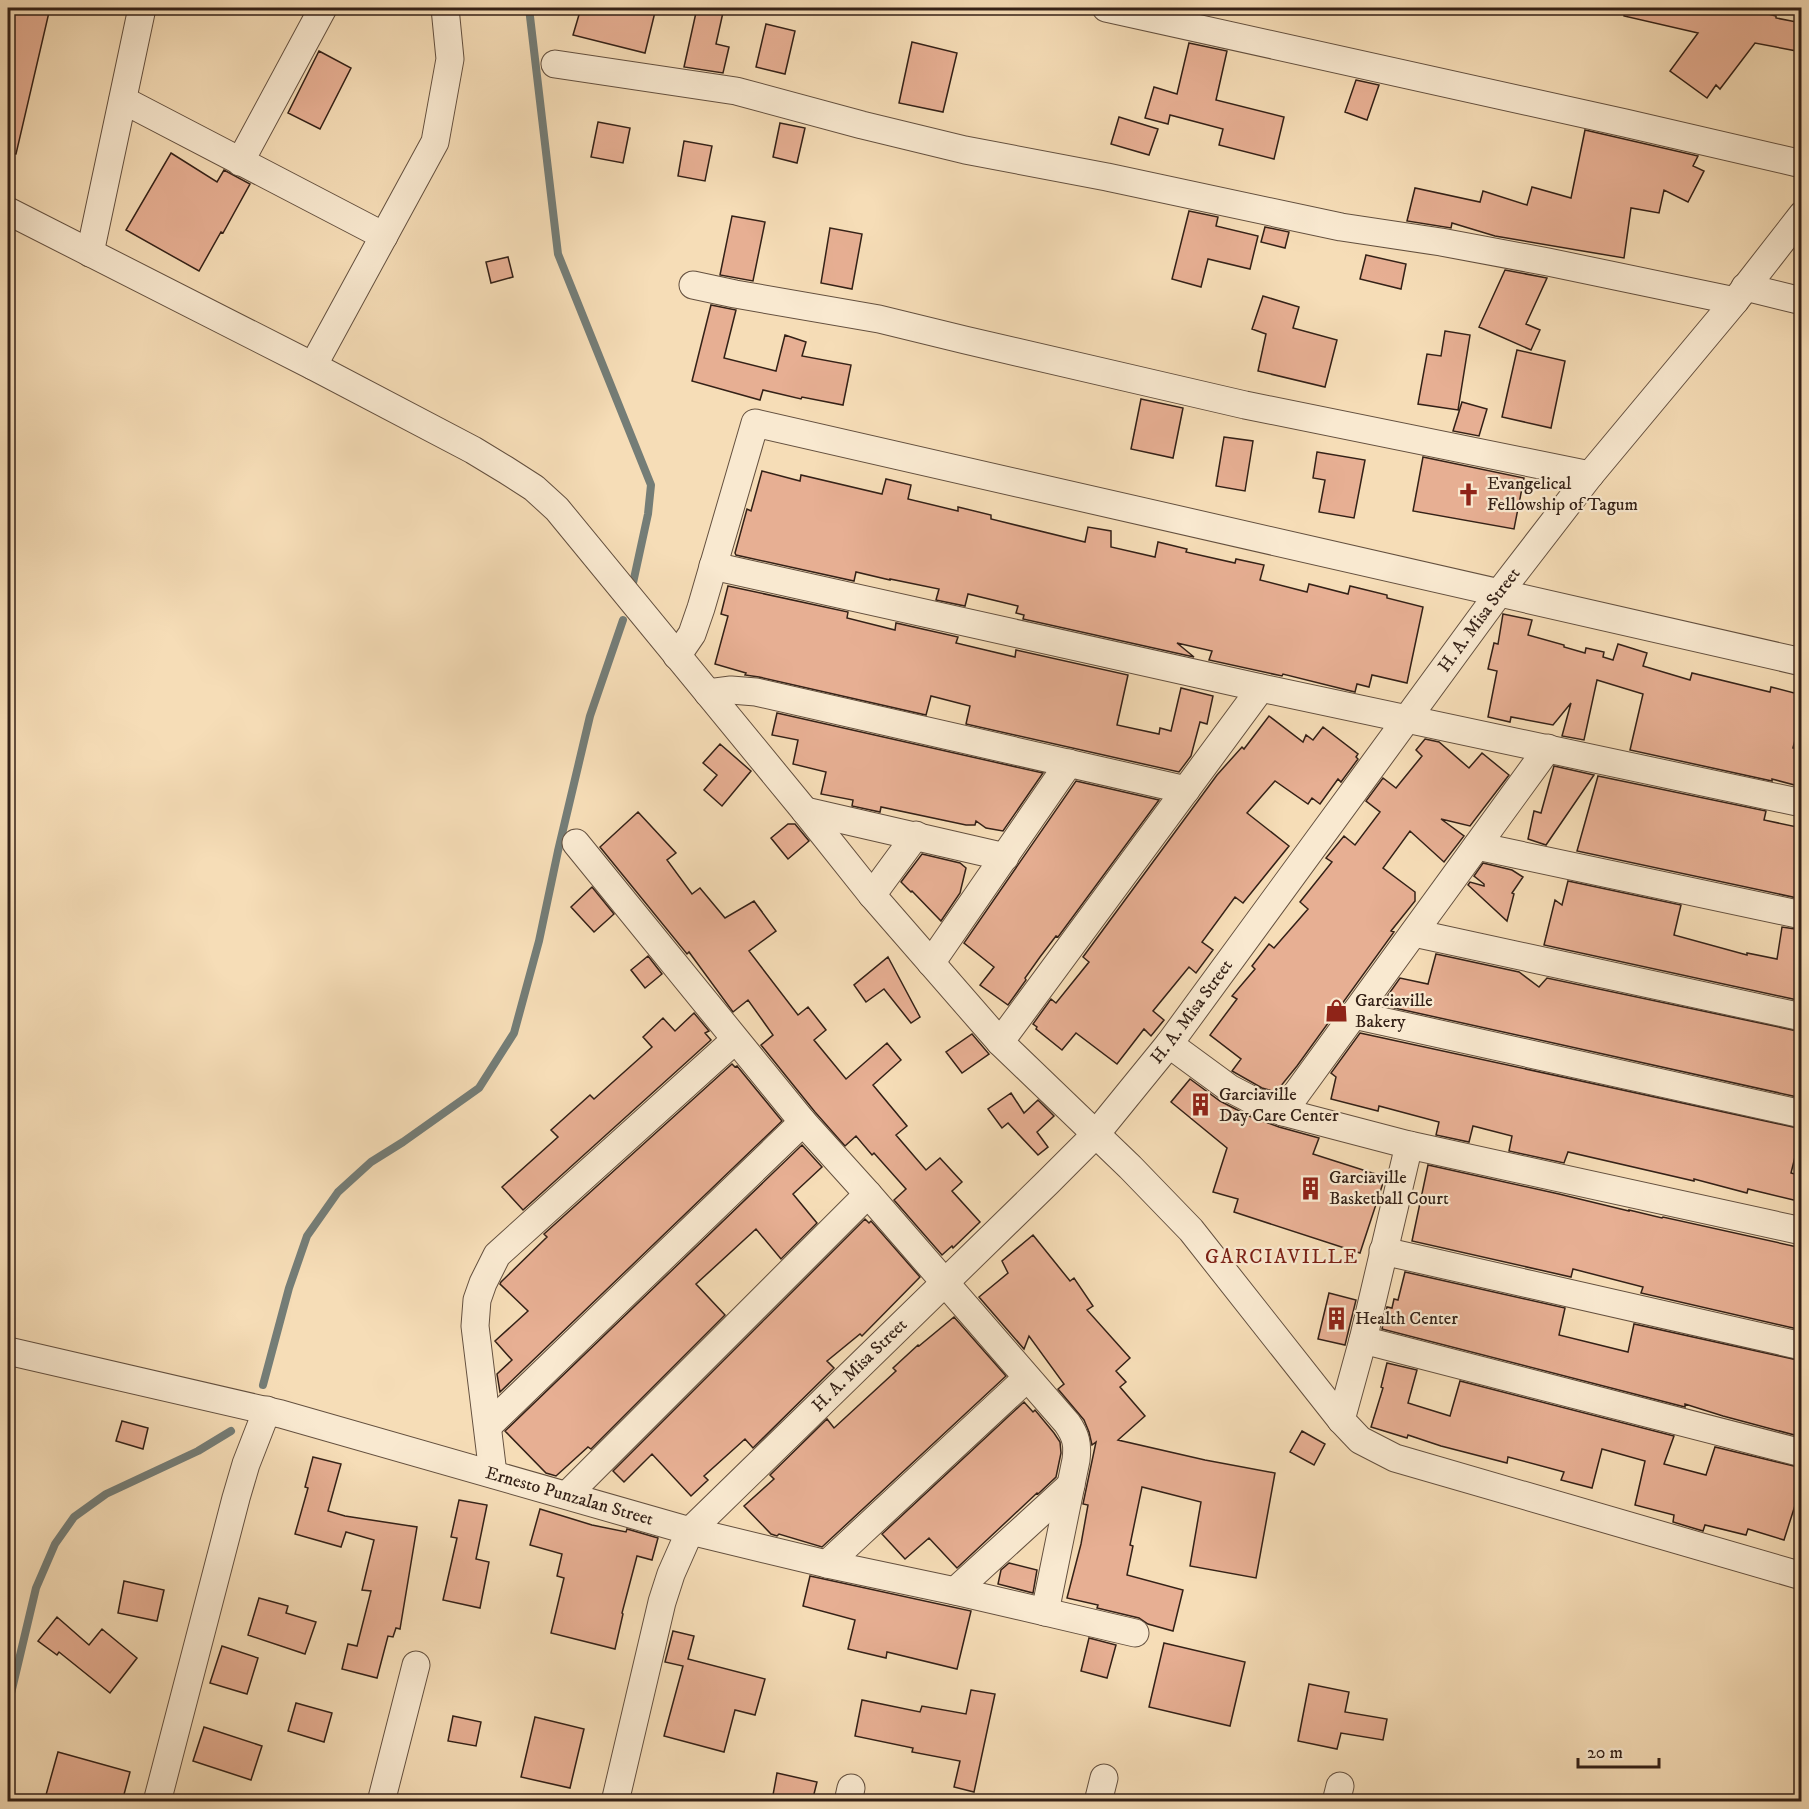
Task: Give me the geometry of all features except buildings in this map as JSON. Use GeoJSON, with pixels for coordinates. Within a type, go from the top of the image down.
{"type":"FeatureCollection","features":[{"type":"Feature","properties":{"kind":"street"},"geometry":{"type":"LineString","coordinates":[[90,252],[142,8]]}},
{"type":"Feature","properties":{"kind":"street"},"geometry":{"type":"LineString","coordinates":[[240,162],[323,8]]}},
{"type":"Feature","properties":{"kind":"street"},"geometry":{"type":"LineString","coordinates":[[314,366],[435,142],[450,59],[445,8]]}},
{"type":"Feature","properties":{"kind":"street"},"geometry":{"type":"LineString","coordinates":[[1106,8],[1802,164]]}},
{"type":"Feature","properties":{"kind":"street"},"geometry":{"type":"LineString","coordinates":[[555,64],[736,91],[965,150],[1107,177],[1341,227],[1740,294],[1802,301]]}},
{"type":"Feature","properties":{"kind":"street"},"geometry":{"type":"LineString","coordinates":[[123,100],[384,236]]}},
{"type":"Feature","properties":{"kind":"street"},"geometry":{"type":"LineString","coordinates":[[8,211],[314,366],[473,450],[534,488],[576,531],[872,895],[1000,1042],[1130,1167],[1191,1230],[1341,1420],[1360,1440],[1395,1458],[1802,1576]]}},
{"type":"Feature","properties":{"kind":"street","name":"H. A. Misa Street"},"geometry":{"type":"LineString","coordinates":[[615,1802],[662,1602],[671,1574],[690,1531],[1095,1135],[1169,1044],[1499,593],[1590,475],[1740,294],[1802,215]]}},
{"type":"Feature","properties":{"kind":"street"},"geometry":{"type":"LineString","coordinates":[[693,285],[879,319],[1245,405],[1590,475]]}},
{"type":"Feature","properties":{"kind":"street"},"geometry":{"type":"LineString","coordinates":[[677,656],[692,634],[755,423],[1802,662]]}},
{"type":"Feature","properties":{"kind":"street"},"geometry":{"type":"LineString","coordinates":[[713,566],[1261,688],[1802,803]]}},
{"type":"Feature","properties":{"kind":"street"},"geometry":{"type":"LineString","coordinates":[[1000,1042],[1261,688]]}},
{"type":"Feature","properties":{"kind":"street"},"geometry":{"type":"LineString","coordinates":[[708,693],[730,690],[756,692],[1186,790]]}},
{"type":"Feature","properties":{"kind":"street"},"geometry":{"type":"LineString","coordinates":[[1283,1112],[1548,748]]}},
{"type":"Feature","properties":{"kind":"street"},"geometry":{"type":"LineString","coordinates":[[932,963],[1070,764]]}},
{"type":"Feature","properties":{"kind":"street"},"geometry":{"type":"LineString","coordinates":[[805,811],[1005,857]]}},
{"type":"Feature","properties":{"kind":"street"},"geometry":{"type":"LineString","coordinates":[[872,895],[916,835]]}},
{"type":"Feature","properties":{"kind":"street"},"geometry":{"type":"LineString","coordinates":[[576,843],[803,1122],[868,1194],[1076,1436],[1078,1445],[1071,1485],[1045,1612]]}},
{"type":"Feature","properties":{"kind":"street"},"geometry":{"type":"LineString","coordinates":[[1477,846],[1802,915]]}},
{"type":"Feature","properties":{"kind":"street"},"geometry":{"type":"LineString","coordinates":[[1414,933],[1802,1017]]}},
{"type":"Feature","properties":{"kind":"street"},"geometry":{"type":"LineString","coordinates":[[1354,1015],[1802,1114]]}},
{"type":"Feature","properties":{"kind":"street"},"geometry":{"type":"LineString","coordinates":[[493,1474],[475,1326],[477,1300],[497,1256],[735,1040]]}},
{"type":"Feature","properties":{"kind":"street"},"geometry":{"type":"LineString","coordinates":[[1169,1044],[1229,1088],[1256,1102],[1283,1112],[1409,1145],[1802,1232]]}},
{"type":"Feature","properties":{"kind":"street"},"geometry":{"type":"LineString","coordinates":[[488,1426],[803,1122]]}},
{"type":"Feature","properties":{"kind":"street"},"geometry":{"type":"LineString","coordinates":[[1341,1420],[1363,1340],[1409,1145]]}},
{"type":"Feature","properties":{"kind":"street"},"geometry":{"type":"LineString","coordinates":[[567,1495],[868,1194]]}},
{"type":"Feature","properties":{"kind":"street"},"geometry":{"type":"LineString","coordinates":[[1383,1251],[1802,1346]]}},
{"type":"Feature","properties":{"kind":"street"},"geometry":{"type":"LineString","coordinates":[[1363,1340],[1802,1453]]}},
{"type":"Feature","properties":{"kind":"street","name":"Ernesto Punzalan Street"},"geometry":{"type":"LineString","coordinates":[[8,1351],[267,1410],[690,1531],[1135,1633]]}},
{"type":"Feature","properties":{"kind":"street"},"geometry":{"type":"LineString","coordinates":[[826,1564],[1027,1378]]}},
{"type":"Feature","properties":{"kind":"street"},"geometry":{"type":"LineString","coordinates":[[157,1802],[243,1475],[267,1410]]}},
{"type":"Feature","properties":{"kind":"street"},"geometry":{"type":"LineString","coordinates":[[955,1591],[1071,1485]]}},
{"type":"Feature","properties":{"kind":"street"},"geometry":{"type":"LineString","coordinates":[[381,1802],[416,1665]]}},
{"type":"Feature","properties":{"kind":"waterway"},"geometry":{"type":"LineString","coordinates":[[529,8],[558,254],[651,485],[648,514],[633,583]]}},
{"type":"Feature","properties":{"kind":"waterway"},"geometry":{"type":"LineString","coordinates":[[263,1385],[289,1288],[307,1236],[338,1192],[371,1162],[479,1088],[514,1033],[539,941],[590,716],[623,620]]}},
{"type":"Feature","properties":{"kind":"waterway"},"geometry":{"type":"LineString","coordinates":[[8,1706],[36,1588],[55,1544],[74,1517],[106,1494],[198,1451],[231,1431]]}},
{"type":"Feature","properties":{"kind":"place","name":"Evangelical Fellowship of Tagum"},"geometry":{"type":"Point","coordinates":[1469,494]}},
{"type":"Feature","properties":{"kind":"place","name":"Garciaville Bakery"},"geometry":{"type":"Point","coordinates":[1337,1011]}},
{"type":"Feature","properties":{"kind":"place","name":"Garciaville Day Care Center"},"geometry":{"type":"Point","coordinates":[1201,1105]}},
{"type":"Feature","properties":{"kind":"place","name":"Garciaville Basketball Court"},"geometry":{"type":"Point","coordinates":[1311,1188]}},
{"type":"Feature","properties":{"kind":"place","name":"Health Center"},"geometry":{"type":"Point","coordinates":[1337,1319]}},
{"type":"Feature","properties":{"kind":"district","name":"GARCIAVILLE"},"geometry":{"type":"Point","coordinates":[1282,1257]}}]}
